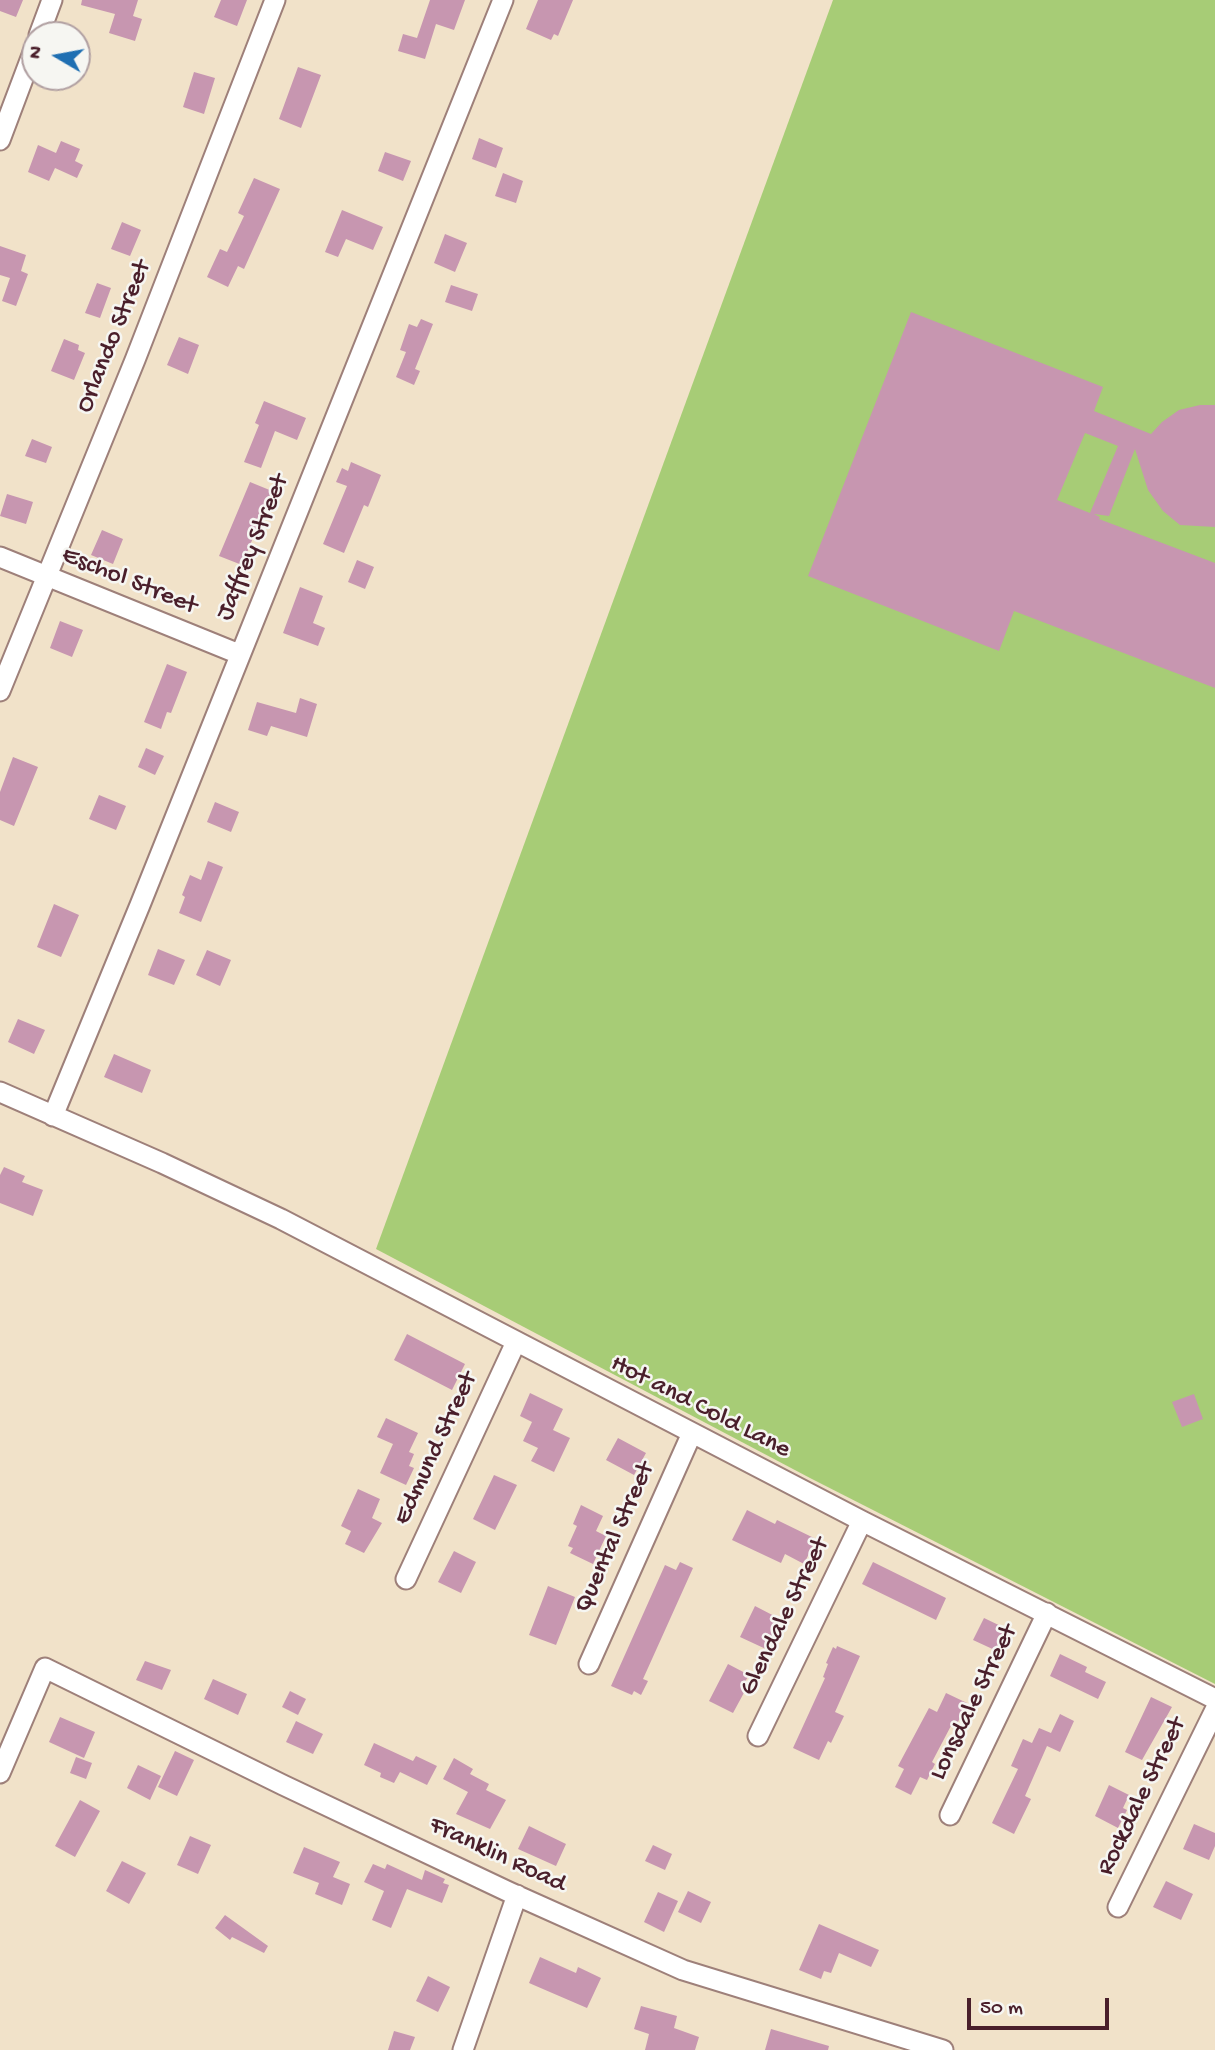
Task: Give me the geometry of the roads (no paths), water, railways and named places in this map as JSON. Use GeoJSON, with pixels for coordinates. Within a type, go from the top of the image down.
{"type":"FeatureCollection","features":[{"type":"Feature","properties":{"kind":"street"},"geometry":{"type":"LineString","coordinates":[[44,21],[52,0]]}},
{"type":"Feature","properties":{"kind":"street","name":"Orlando Street"},"geometry":{"type":"LineString","coordinates":[[0,691],[140,347],[275,0]]}},
{"type":"Feature","properties":{"kind":"street","name":"Jaffrey Street"},"geometry":{"type":"LineString","coordinates":[[53,1116],[503,0]]}},
{"type":"Feature","properties":{"kind":"street"},"geometry":{"type":"LineString","coordinates":[[0,140],[21,84]]}},
{"type":"Feature","properties":{"kind":"street","name":"Eschol Street"},"geometry":{"type":"LineString","coordinates":[[0,557],[239,654]]}},
{"type":"Feature","properties":{"kind":"street","name":"Hot and Cold Lane"},"geometry":{"type":"LineString","coordinates":[[0,1092],[281,1219],[862,1521],[1215,1699]]}},
{"type":"Feature","properties":{"kind":"street","name":"Edmund Street"},"geometry":{"type":"LineString","coordinates":[[406,1578],[516,1342]]}},
{"type":"Feature","properties":{"kind":"street","name":"Quental Street"},"geometry":{"type":"LineString","coordinates":[[589,1664],[692,1433]]}},
{"type":"Feature","properties":{"kind":"street","name":"Glendale Street"},"geometry":{"type":"LineString","coordinates":[[758,1736],[862,1521]]}},
{"type":"Feature","properties":{"kind":"street","name":"Lonsdale Street"},"geometry":{"type":"LineString","coordinates":[[950,1815],[1047,1614]]}},
{"type":"Feature","properties":{"kind":"street","name":"Franklin Road"},"geometry":{"type":"LineString","coordinates":[[0,1773],[45,1668],[283,1785],[682,1970],[943,2050]]}},
{"type":"Feature","properties":{"kind":"street","name":"Rockdale Street"},"geometry":{"type":"LineString","coordinates":[[1118,1907],[1215,1710]]}},
{"type":"Feature","properties":{"kind":"street"},"geometry":{"type":"LineString","coordinates":[[463,2050],[517,1895]]}}]}
